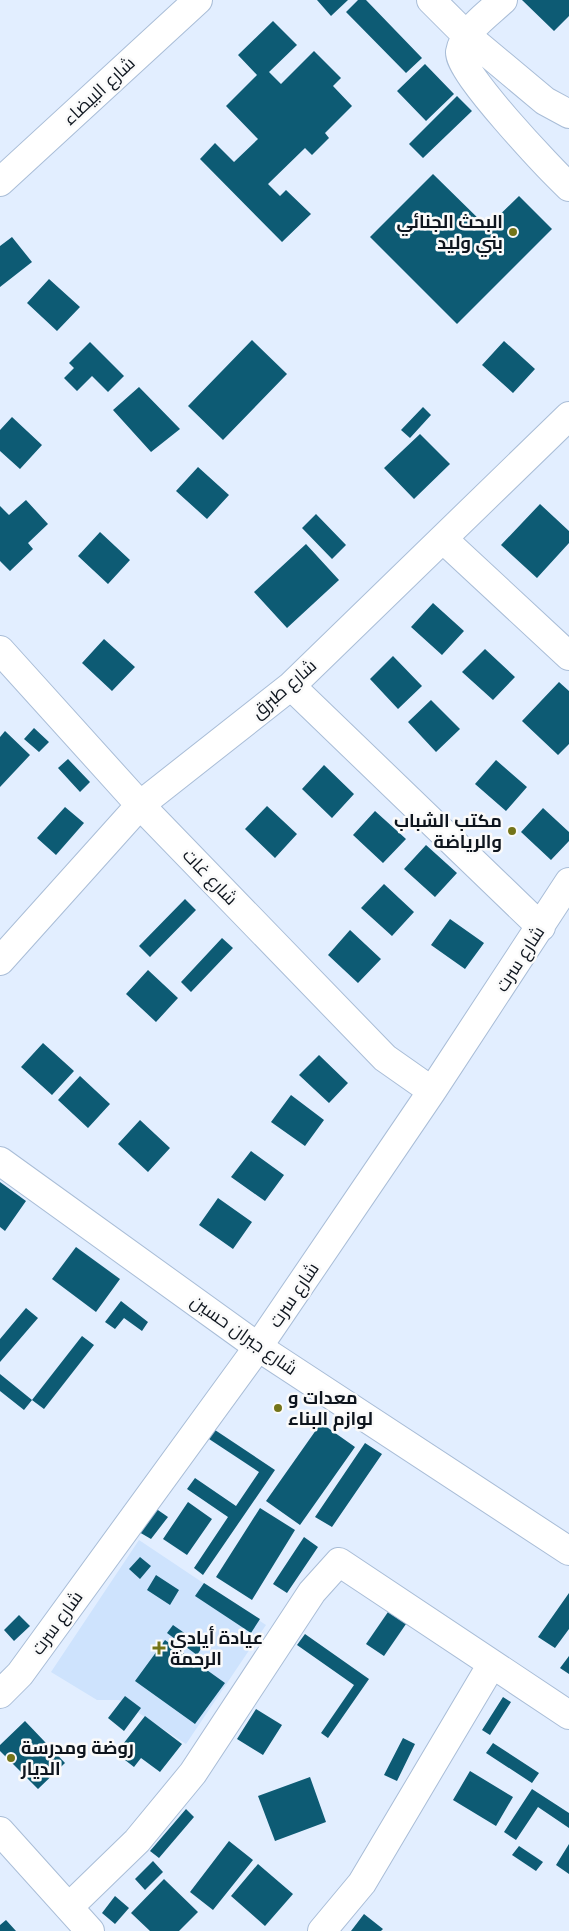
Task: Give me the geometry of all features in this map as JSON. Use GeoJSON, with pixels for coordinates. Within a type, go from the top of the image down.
{"type":"FeatureCollection","features":[{"type":"Feature","properties":{"kind":"street","name":"شارع البيضاء"},"geometry":{"type":"LineString","coordinates":[[0,182],[198,0]]}},
{"type":"Feature","properties":{"kind":"street"},"geometry":{"type":"LineString","coordinates":[[431,0],[466,35],[545,101],[569,114]]}},
{"type":"Feature","properties":{"kind":"street"},"geometry":{"type":"LineString","coordinates":[[503,0],[466,35],[460,54],[464,67],[513,128],[569,187]]}},
{"type":"Feature","properties":{"kind":"street","name":"شارع طبرق"},"geometry":{"type":"LineString","coordinates":[[0,961],[140,805],[291,686],[569,416]]}},
{"type":"Feature","properties":{"kind":"street"},"geometry":{"type":"LineString","coordinates":[[443,538],[569,656]]}},
{"type":"Feature","properties":{"kind":"street","name":"شارع غات"},"geometry":{"type":"LineString","coordinates":[[0,650],[140,805],[385,1058],[432,1091]]}},
{"type":"Feature","properties":{"kind":"street"},"geometry":{"type":"LineString","coordinates":[[291,686],[541,927]]}},
{"type":"Feature","properties":{"kind":"street","name":"شارع سرت"},"geometry":{"type":"LineString","coordinates":[[0,1694],[20,1674],[258,1347],[432,1091],[569,882]]}},
{"type":"Feature","properties":{"kind":"street","name":"شارع جبران حسين"},"geometry":{"type":"LineString","coordinates":[[0,1161],[258,1347],[569,1552]]}},
{"type":"Feature","properties":{"kind":"street"},"geometry":{"type":"LineString","coordinates":[[70,1908],[137,1841],[193,1773],[312,1592],[339,1562],[569,1716]]}},
{"type":"Feature","properties":{"kind":"street"},"geometry":{"type":"LineString","coordinates":[[322,1931],[362,1883],[492,1664]]}},
{"type":"Feature","properties":{"kind":"street"},"geometry":{"type":"LineString","coordinates":[[0,1831],[90,1931]]}},
{"type":"Feature","properties":{"kind":"shaded area","name":"عيادة أيادي الرحمة"},"geometry":{"type":"Polygon","coordinates":[[[139,1540],[266,1625],[186,1744],[119,1700],[97,1700],[51,1672],[139,1540]]]}},
{"type":"Feature","properties":{"kind":"building"},"geometry":{"type":"Polygon","coordinates":[[[317,0],[348,0],[331,16],[317,0]]]}},
{"type":"Feature","properties":{"kind":"building"},"geometry":{"type":"Polygon","coordinates":[[[358,0],[366,0],[422,58],[406,73],[346,12],[358,0]]]}},
{"type":"Feature","properties":{"kind":"building"},"geometry":{"type":"Polygon","coordinates":[[[522,0],[569,0],[569,16],[554,31],[522,0]]]}},
{"type":"Feature","properties":{"kind":"building"},"geometry":{"type":"Polygon","coordinates":[[[273,21],[297,45],[269,72],[281,84],[314,51],[341,78],[333,86],[352,106],[325,133],[329,138],[312,155],[305,148],[268,184],[280,196],[286,190],[311,214],[282,242],[200,159],[215,143],[234,162],[258,139],[226,106],[257,75],[238,55],[273,21]]]}},
{"type":"Feature","properties":{"kind":"building"},"geometry":{"type":"Polygon","coordinates":[[[425,64],[454,94],[426,121],[397,91],[425,64]]]}},
{"type":"Feature","properties":{"kind":"building"},"geometry":{"type":"Polygon","coordinates":[[[457,96],[472,111],[423,158],[409,144],[457,96]]]}},
{"type":"Feature","properties":{"kind":"building"},"geometry":{"type":"Polygon","coordinates":[[[433,174],[487,227],[519,196],[552,229],[457,324],[370,237],[433,174]]]}},
{"type":"Feature","properties":{"kind":"building"},"geometry":{"type":"Polygon","coordinates":[[[12,237],[32,262],[0,287],[0,246],[12,237]]]}},
{"type":"Feature","properties":{"kind":"building"},"geometry":{"type":"Polygon","coordinates":[[[49,279],[80,307],[57,331],[27,303],[49,279]]]}},
{"type":"Feature","properties":{"kind":"building"},"geometry":{"type":"Polygon","coordinates":[[[252,340],[287,374],[223,440],[188,406],[252,340]]]}},
{"type":"Feature","properties":{"kind":"building"},"geometry":{"type":"Polygon","coordinates":[[[504,341],[535,369],[513,393],[482,365],[504,341]]]}},
{"type":"Feature","properties":{"kind":"building"},"geometry":{"type":"Polygon","coordinates":[[[90,342],[124,376],[108,392],[92,376],[77,391],[64,378],[74,368],[69,363],[90,342]]]}},
{"type":"Feature","properties":{"kind":"building"},"geometry":{"type":"Polygon","coordinates":[[[139,387],[180,429],[151,452],[113,410],[139,387]]]}},
{"type":"Feature","properties":{"kind":"building"},"geometry":{"type":"Polygon","coordinates":[[[423,407],[431,415],[410,438],[401,430],[423,407]]]}},
{"type":"Feature","properties":{"kind":"building"},"geometry":{"type":"Polygon","coordinates":[[[12,417],[42,445],[20,469],[0,451],[0,430],[12,417]]]}},
{"type":"Feature","properties":{"kind":"building"},"geometry":{"type":"Polygon","coordinates":[[[420,434],[450,464],[414,499],[384,468],[420,434]]]}},
{"type":"Feature","properties":{"kind":"building"},"geometry":{"type":"Polygon","coordinates":[[[198,467],[229,495],[207,519],[176,491],[198,467]]]}},
{"type":"Feature","properties":{"kind":"building"},"geometry":{"type":"Polygon","coordinates":[[[26,500],[48,524],[28,543],[33,549],[10,571],[0,561],[0,506],[9,515],[26,500]]]}},
{"type":"Feature","properties":{"kind":"building"},"geometry":{"type":"Polygon","coordinates":[[[540,504],[569,531],[569,543],[537,578],[501,545],[540,504]]]}},
{"type":"Feature","properties":{"kind":"building"},"geometry":{"type":"Polygon","coordinates":[[[316,514],[346,545],[332,559],[302,528],[316,514]]]}},
{"type":"Feature","properties":{"kind":"building"},"geometry":{"type":"Polygon","coordinates":[[[100,532],[130,560],[108,584],[78,556],[100,532]]]}},
{"type":"Feature","properties":{"kind":"building"},"geometry":{"type":"Polygon","coordinates":[[[306,544],[339,580],[287,628],[254,592],[306,544]]]}},
{"type":"Feature","properties":{"kind":"building"},"geometry":{"type":"Polygon","coordinates":[[[433,603],[464,631],[442,655],[411,627],[433,603]]]}},
{"type":"Feature","properties":{"kind":"building"},"geometry":{"type":"Polygon","coordinates":[[[104,639],[135,667],[112,691],[82,663],[104,639]]]}},
{"type":"Feature","properties":{"kind":"building"},"geometry":{"type":"Polygon","coordinates":[[[485,649],[515,677],[493,700],[462,672],[485,649]]]}},
{"type":"Feature","properties":{"kind":"building"},"geometry":{"type":"Polygon","coordinates":[[[393,656],[422,686],[398,709],[370,679],[393,656]]]}},
{"type":"Feature","properties":{"kind":"building"},"geometry":{"type":"Polygon","coordinates":[[[559,682],[569,691],[569,744],[558,755],[522,721],[559,682]]]}},
{"type":"Feature","properties":{"kind":"building"},"geometry":{"type":"Polygon","coordinates":[[[431,700],[460,729],[436,752],[408,722],[431,700]]]}},
{"type":"Feature","properties":{"kind":"building"},"geometry":{"type":"Polygon","coordinates":[[[34,728],[49,742],[39,752],[24,739],[34,728]]]}},
{"type":"Feature","properties":{"kind":"building"},"geometry":{"type":"Polygon","coordinates":[[[5,731],[30,755],[0,787],[0,737],[5,731]]]}},
{"type":"Feature","properties":{"kind":"building"},"geometry":{"type":"Polygon","coordinates":[[[68,759],[90,782],[80,792],[58,768],[68,759]]]}},
{"type":"Feature","properties":{"kind":"building"},"geometry":{"type":"Polygon","coordinates":[[[496,760],[527,787],[506,811],[475,784],[496,760]]]}},
{"type":"Feature","properties":{"kind":"building"},"geometry":{"type":"Polygon","coordinates":[[[324,765],[354,794],[332,818],[302,789],[324,765]]]}},
{"type":"Feature","properties":{"kind":"building"},"geometry":{"type":"Polygon","coordinates":[[[267,806],[297,834],[275,858],[245,829],[267,806]]]}},
{"type":"Feature","properties":{"kind":"building"},"geometry":{"type":"Polygon","coordinates":[[[65,807],[84,823],[56,855],[37,838],[65,807]]]}},
{"type":"Feature","properties":{"kind":"building"},"geometry":{"type":"Polygon","coordinates":[[[543,808],[569,832],[569,841],[551,860],[521,832],[543,808]]]}},
{"type":"Feature","properties":{"kind":"building"},"geometry":{"type":"Polygon","coordinates":[[[375,811],[406,839],[383,863],[353,835],[375,811]]]}},
{"type":"Feature","properties":{"kind":"building"},"geometry":{"type":"Polygon","coordinates":[[[426,845],[457,873],[435,897],[404,869],[426,845]]]}},
{"type":"Feature","properties":{"kind":"building"},"geometry":{"type":"Polygon","coordinates":[[[384,884],[414,912],[392,936],[361,908],[384,884]]]}},
{"type":"Feature","properties":{"kind":"building"},"geometry":{"type":"Polygon","coordinates":[[[185,899],[196,910],[150,957],[139,946],[185,899]]]}},
{"type":"Feature","properties":{"kind":"building"},"geometry":{"type":"Polygon","coordinates":[[[450,919],[484,943],[465,969],[431,945],[450,919]]]}},
{"type":"Feature","properties":{"kind":"building"},"geometry":{"type":"Polygon","coordinates":[[[350,930],[381,959],[358,983],[328,955],[350,930]]]}},
{"type":"Feature","properties":{"kind":"building"},"geometry":{"type":"Polygon","coordinates":[[[222,938],[233,948],[191,992],[181,982],[222,938]]]}},
{"type":"Feature","properties":{"kind":"building"},"geometry":{"type":"Polygon","coordinates":[[[148,970],[178,998],[156,1022],[126,994],[148,970]]]}},
{"type":"Feature","properties":{"kind":"building"},"geometry":{"type":"Polygon","coordinates":[[[43,1043],[74,1071],[52,1095],[21,1067],[43,1043]]]}},
{"type":"Feature","properties":{"kind":"building"},"geometry":{"type":"Polygon","coordinates":[[[319,1055],[348,1083],[329,1103],[299,1075],[319,1055]]]}},
{"type":"Feature","properties":{"kind":"building"},"geometry":{"type":"Polygon","coordinates":[[[80,1076],[110,1104],[88,1128],[58,1100],[80,1076]]]}},
{"type":"Feature","properties":{"kind":"building"},"geometry":{"type":"Polygon","coordinates":[[[291,1095],[324,1120],[305,1146],[271,1122],[291,1095]]]}},
{"type":"Feature","properties":{"kind":"building"},"geometry":{"type":"Polygon","coordinates":[[[140,1120],[170,1148],[148,1172],[118,1144],[140,1120]]]}},
{"type":"Feature","properties":{"kind":"building"},"geometry":{"type":"Polygon","coordinates":[[[251,1151],[284,1175],[265,1201],[231,1177],[251,1151]]]}},
{"type":"Feature","properties":{"kind":"building"},"geometry":{"type":"Polygon","coordinates":[[[0,1182],[26,1201],[5,1231],[0,1227],[0,1182]]]}},
{"type":"Feature","properties":{"kind":"building"},"geometry":{"type":"Polygon","coordinates":[[[218,1198],[252,1222],[233,1249],[199,1225],[218,1198]]]}},
{"type":"Feature","properties":{"kind":"building"},"geometry":{"type":"Polygon","coordinates":[[[76,1247],[120,1279],[96,1312],[52,1279],[76,1247]]]}},
{"type":"Feature","properties":{"kind":"building"},"geometry":{"type":"Polygon","coordinates":[[[121,1301],[148,1322],[142,1331],[124,1318],[115,1329],[105,1322],[121,1301]]]}},
{"type":"Feature","properties":{"kind":"building"},"geometry":{"type":"Polygon","coordinates":[[[26,1308],[38,1318],[0,1362],[0,1339],[26,1308]]]}},
{"type":"Feature","properties":{"kind":"building"},"geometry":{"type":"Polygon","coordinates":[[[82,1336],[94,1345],[44,1409],[32,1400],[82,1336]]]}},
{"type":"Feature","properties":{"kind":"building"},"geometry":{"type":"Polygon","coordinates":[[[0,1374],[32,1400],[24,1410],[0,1391],[0,1374]]]}},
{"type":"Feature","properties":{"kind":"building"},"geometry":{"type":"Polygon","coordinates":[[[321,1423],[355,1447],[300,1525],[266,1501],[321,1423]]]}},
{"type":"Feature","properties":{"kind":"building"},"geometry":{"type":"Polygon","coordinates":[[[212,1428],[275,1470],[203,1575],[194,1568],[228,1517],[187,1489],[195,1478],[236,1506],[259,1472],[206,1437],[212,1428]]]}},
{"type":"Feature","properties":{"kind":"building"},"geometry":{"type":"Polygon","coordinates":[[[365,1443],[382,1454],[332,1527],[315,1517],[365,1443]]]}},
{"type":"Feature","properties":{"kind":"building"},"geometry":{"type":"Polygon","coordinates":[[[188,1502],[212,1519],[187,1555],[163,1539],[188,1502]]]}},
{"type":"Feature","properties":{"kind":"building"},"geometry":{"type":"Polygon","coordinates":[[[155,1508],[168,1517],[151,1539],[139,1532],[155,1508]]]}},
{"type":"Feature","properties":{"kind":"building"},"geometry":{"type":"Polygon","coordinates":[[[260,1508],[295,1530],[252,1600],[216,1577],[260,1508]]]}},
{"type":"Feature","properties":{"kind":"building"},"geometry":{"type":"Polygon","coordinates":[[[304,1537],[318,1547],[287,1593],[273,1584],[304,1537]]]}},
{"type":"Feature","properties":{"kind":"building"},"geometry":{"type":"Polygon","coordinates":[[[140,1557],[151,1566],[140,1579],[129,1569],[140,1557]]]}},
{"type":"Feature","properties":{"kind":"building"},"geometry":{"type":"Polygon","coordinates":[[[156,1575],[179,1590],[170,1605],[147,1590],[156,1575]]]}},
{"type":"Feature","properties":{"kind":"building"},"geometry":{"type":"Polygon","coordinates":[[[204,1583],[260,1619],[251,1633],[195,1596],[204,1583]]]}},
{"type":"Feature","properties":{"kind":"building"},"geometry":{"type":"Polygon","coordinates":[[[569,1593],[569,1629],[555,1648],[538,1637],[569,1593]]]}},
{"type":"Feature","properties":{"kind":"building"},"geometry":{"type":"Polygon","coordinates":[[[388,1612],[406,1624],[384,1656],[366,1644],[388,1612]]]}},
{"type":"Feature","properties":{"kind":"building"},"geometry":{"type":"Polygon","coordinates":[[[19,1615],[30,1626],[14,1641],[4,1630],[19,1615]]]}},
{"type":"Feature","properties":{"kind":"building"},"geometry":{"type":"Polygon","coordinates":[[[173,1625],[203,1646],[197,1655],[167,1633],[173,1625]]]}},
{"type":"Feature","properties":{"kind":"building"},"geometry":{"type":"Polygon","coordinates":[[[305,1634],[369,1679],[328,1738],[321,1733],[354,1685],[297,1645],[305,1634]]]}},
{"type":"Feature","properties":{"kind":"building"},"geometry":{"type":"Polygon","coordinates":[[[165,1640],[225,1683],[195,1724],[135,1681],[165,1640]]]}},
{"type":"Feature","properties":{"kind":"building"},"geometry":{"type":"Polygon","coordinates":[[[569,1656],[569,1674],[560,1668],[569,1656]]]}},
{"type":"Feature","properties":{"kind":"building"},"geometry":{"type":"Polygon","coordinates":[[[125,1696],[141,1708],[124,1731],[108,1718],[125,1696]]]}},
{"type":"Feature","properties":{"kind":"building"},"geometry":{"type":"Polygon","coordinates":[[[503,1697],[511,1702],[490,1735],[482,1730],[503,1697]]]}},
{"type":"Feature","properties":{"kind":"building"},"geometry":{"type":"Polygon","coordinates":[[[256,1709],[282,1725],[263,1755],[237,1739],[256,1709]]]}},
{"type":"Feature","properties":{"kind":"building"},"geometry":{"type":"Polygon","coordinates":[[[145,1716],[182,1744],[160,1772],[141,1758],[134,1767],[116,1753],[145,1716]]]}},
{"type":"Feature","properties":{"kind":"building"},"geometry":{"type":"Polygon","coordinates":[[[25,1721],[65,1763],[38,1789],[0,1751],[0,1745],[25,1721]]]}},
{"type":"Feature","properties":{"kind":"building"},"geometry":{"type":"Polygon","coordinates":[[[403,1738],[415,1744],[397,1781],[384,1775],[403,1738]]]}},
{"type":"Feature","properties":{"kind":"building"},"geometry":{"type":"Polygon","coordinates":[[[493,1743],[539,1773],[532,1783],[486,1753],[493,1743]]]}},
{"type":"Feature","properties":{"kind":"building"},"geometry":{"type":"Polygon","coordinates":[[[470,1771],[513,1797],[496,1826],[453,1800],[470,1771]]]}},
{"type":"Feature","properties":{"kind":"building"},"geometry":{"type":"Polygon","coordinates":[[[310,1777],[326,1822],[275,1841],[258,1796],[310,1777]]]}},
{"type":"Feature","properties":{"kind":"building"},"geometry":{"type":"Polygon","coordinates":[[[532,1789],[569,1813],[569,1828],[538,1807],[516,1840],[504,1832],[532,1789]]]}},
{"type":"Feature","properties":{"kind":"building"},"geometry":{"type":"Polygon","coordinates":[[[186,1809],[194,1817],[159,1858],[150,1851],[186,1809]]]}},
{"type":"Feature","properties":{"kind":"building"},"geometry":{"type":"Polygon","coordinates":[[[229,1841],[253,1860],[213,1910],[190,1892],[229,1841]]]}},
{"type":"Feature","properties":{"kind":"building"},"geometry":{"type":"Polygon","coordinates":[[[569,1844],[569,1874],[556,1865],[569,1844]]]}},
{"type":"Feature","properties":{"kind":"building"},"geometry":{"type":"Polygon","coordinates":[[[519,1846],[543,1862],[536,1871],[512,1855],[519,1846]]]}},
{"type":"Feature","properties":{"kind":"building"},"geometry":{"type":"Polygon","coordinates":[[[153,1861],[163,1872],[145,1890],[135,1879],[153,1861]]]}},
{"type":"Feature","properties":{"kind":"building"},"geometry":{"type":"Polygon","coordinates":[[[258,1864],[293,1894],[265,1926],[231,1896],[258,1864]]]}},
{"type":"Feature","properties":{"kind":"building"},"geometry":{"type":"Polygon","coordinates":[[[164,1879],[198,1912],[179,1931],[150,1931],[131,1913],[164,1879]]]}},
{"type":"Feature","properties":{"kind":"building"},"geometry":{"type":"Polygon","coordinates":[[[115,1896],[129,1908],[115,1924],[102,1913],[115,1896]]]}},
{"type":"Feature","properties":{"kind":"building"},"geometry":{"type":"Polygon","coordinates":[[[364,1914],[383,1929],[381,1931],[351,1931],[364,1914]]]}},
{"type":"Feature","properties":{"kind":"building"},"geometry":{"type":"Polygon","coordinates":[[[6,1920],[16,1931],[0,1931],[0,1925],[6,1920]]]}},
{"type":"Feature","properties":{"kind":"place","name":"البحث الجنائي بني وليد"},"geometry":{"type":"Point","coordinates":[513,232]}},
{"type":"Feature","properties":{"kind":"place","name":"مكتب الشباب والرياضة"},"geometry":{"type":"Point","coordinates":[512,831]}},
{"type":"Feature","properties":{"kind":"place","name":"معدات و لوازم البناء"},"geometry":{"type":"Point","coordinates":[278,1408]}},
{"type":"Feature","properties":{"kind":"place","name":"عيادة أيادي الرحمة"},"geometry":{"type":"Point","coordinates":[159,1648]}},
{"type":"Feature","properties":{"kind":"place","name":"روضة ومدرسة الديار"},"geometry":{"type":"Point","coordinates":[11,1758]}}]}
